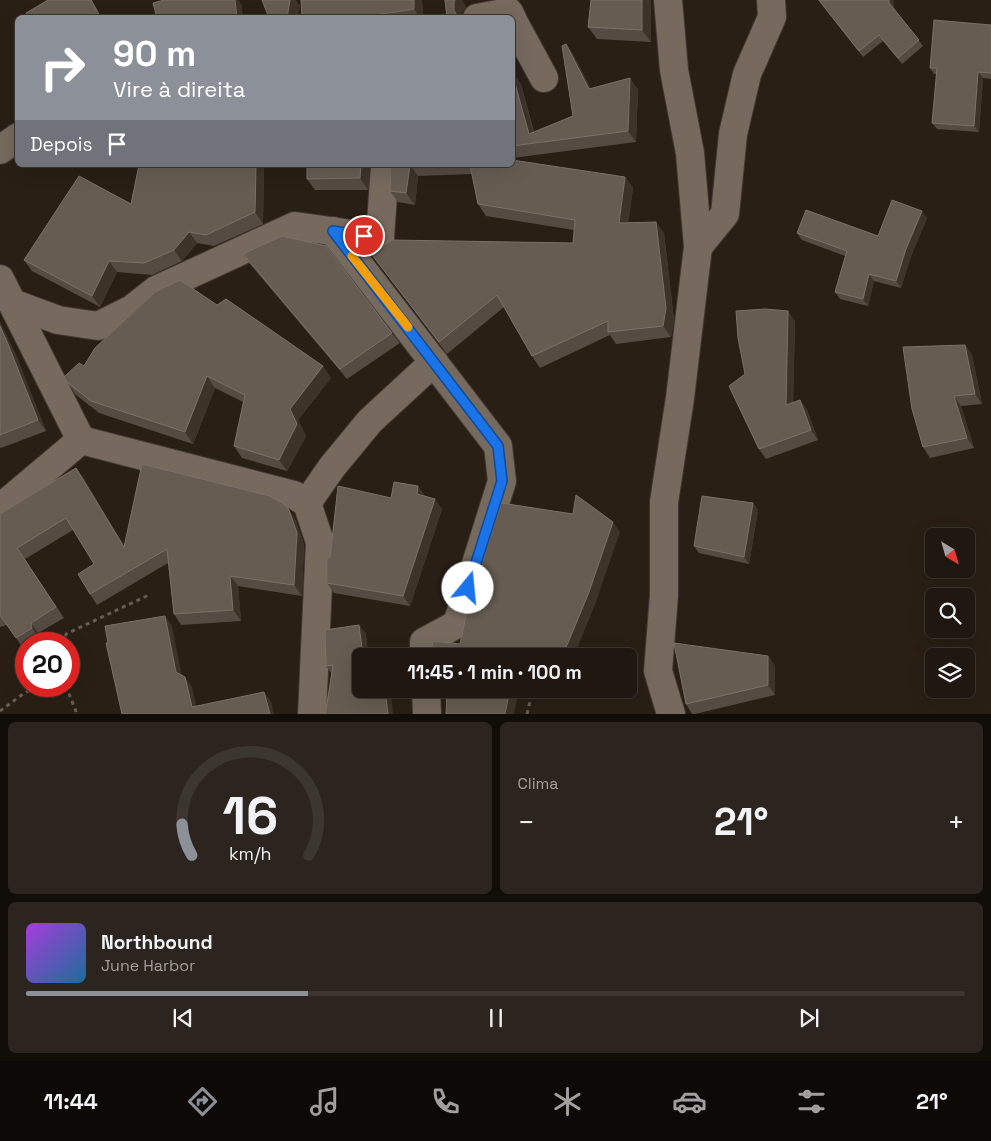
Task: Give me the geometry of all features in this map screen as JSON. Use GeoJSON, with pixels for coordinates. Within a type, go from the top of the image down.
{"type":"FeatureCollection","features":[{"type":"Feature","properties":{"kind":"street"},"geometry":{"type":"LineString","coordinates":[[668,0],[674,70],[690,153],[698,247],[664,502],[664,595],[658,671],[670,714]]}},
{"type":"Feature","properties":{"kind":"street"},"geometry":{"type":"LineString","coordinates":[[698,247],[725,214],[733,134],[747,74],[772,18],[771,0]]}},
{"type":"Feature","properties":{"kind":"street"},"geometry":{"type":"LineString","coordinates":[[493,15],[509,12],[510,15]]}},
{"type":"Feature","properties":{"kind":"street"},"geometry":{"type":"LineString","coordinates":[[515,24],[544,78]]}},
{"type":"Feature","properties":{"kind":"street"},"geometry":{"type":"LineString","coordinates":[[0,150],[15,139]]}},
{"type":"Feature","properties":{"kind":"street"},"geometry":{"type":"LineString","coordinates":[[12,303],[58,320],[98,326],[132,309],[156,290],[295,226],[380,238],[385,167]]}},
{"type":"Feature","properties":{"kind":"street"},"geometry":{"type":"LineString","coordinates":[[333,231],[498,446],[502,481],[457,624],[424,642],[424,648]]}},
{"type":"Feature","properties":{"kind":"street"},"geometry":{"type":"LineString","coordinates":[[0,279],[81,440],[294,496],[307,503],[320,542],[312,714]]}},
{"type":"Feature","properties":{"kind":"street"},"geometry":{"type":"LineString","coordinates":[[307,503],[370,421],[434,362]]}},
{"type":"Feature","properties":{"kind":"street"},"geometry":{"type":"LineString","coordinates":[[0,508],[81,440]]}},
{"type":"Feature","properties":{"kind":"street"},"geometry":{"type":"LineString","coordinates":[[426,698],[427,714]]}},
{"type":"Feature","properties":{"kind":"path"},"geometry":{"type":"LineString","coordinates":[[70,632],[151,594]]}},
{"type":"Feature","properties":{"kind":"path"},"geometry":{"type":"LineString","coordinates":[[0,711],[19,697]]}},
{"type":"Feature","properties":{"kind":"path"},"geometry":{"type":"LineString","coordinates":[[70,697],[77,714]]}},
{"type":"Feature","properties":{"kind":"path"},"geometry":{"type":"LineString","coordinates":[[527,714],[531,698]]}},
{"type":"Feature","properties":{"kind":"building"},"geometry":{"type":"Polygon","coordinates":[[[48,0],[91,0],[99,15],[27,15],[26,13],[48,0]]]}},
{"type":"Feature","properties":{"kind":"building"},"geometry":{"type":"Polygon","coordinates":[[[164,0],[235,0],[237,15],[156,15],[153,3],[164,0]]]}},
{"type":"Feature","properties":{"kind":"building"},"geometry":{"type":"Polygon","coordinates":[[[262,0],[290,0],[288,15],[268,15],[262,0]]]}},
{"type":"Feature","properties":{"kind":"building"},"geometry":{"type":"Polygon","coordinates":[[[301,0],[414,0],[414,9],[375,15],[302,15],[301,0]]]}},
{"type":"Feature","properties":{"kind":"building"},"geometry":{"type":"Polygon","coordinates":[[[445,0],[455,0],[454,10],[456,15],[447,15],[445,0]]]}},
{"type":"Feature","properties":{"kind":"building"},"geometry":{"type":"Polygon","coordinates":[[[591,0],[642,0],[642,30],[588,27],[591,0]]]}},
{"type":"Feature","properties":{"kind":"building"},"geometry":{"type":"Polygon","coordinates":[[[819,0],[889,0],[889,3],[919,40],[898,58],[879,35],[859,51],[819,0]]]}},
{"type":"Feature","properties":{"kind":"building"},"geometry":{"type":"Polygon","coordinates":[[[934,20],[991,25],[991,73],[978,72],[974,126],[932,123],[937,68],[930,68],[934,20]]]}},
{"type":"Feature","properties":{"kind":"building"},"geometry":{"type":"Polygon","coordinates":[[[566,44],[589,89],[630,78],[628,131],[515,146],[515,84],[529,134],[573,116],[562,46],[566,44]]]}},
{"type":"Feature","properties":{"kind":"building"},"geometry":{"type":"Polygon","coordinates":[[[515,160],[625,177],[619,223],[656,222],[666,308],[663,326],[608,332],[608,321],[532,356],[497,295],[439,342],[372,255],[391,240],[573,243],[575,220],[478,204],[470,167],[515,167],[515,160]]]}},
{"type":"Feature","properties":{"kind":"building"},"geometry":{"type":"Polygon","coordinates":[[[139,167],[256,167],[255,212],[206,235],[189,232],[174,250],[144,263],[109,261],[92,296],[24,260],[79,176],[131,204],[139,167]]]}},
{"type":"Feature","properties":{"kind":"building"},"geometry":{"type":"Polygon","coordinates":[[[307,167],[361,167],[360,178],[307,179],[307,167]]]}},
{"type":"Feature","properties":{"kind":"building"},"geometry":{"type":"Polygon","coordinates":[[[391,167],[410,167],[406,193],[390,191],[391,167]]]}},
{"type":"Feature","properties":{"kind":"building"},"geometry":{"type":"Polygon","coordinates":[[[892,200],[922,211],[906,249],[896,281],[869,274],[863,299],[835,292],[847,251],[797,233],[806,210],[878,236],[892,200]]]}},
{"type":"Feature","properties":{"kind":"building"},"geometry":{"type":"Polygon","coordinates":[[[282,236],[326,246],[392,333],[340,369],[243,254],[282,236]]]}},
{"type":"Feature","properties":{"kind":"building"},"geometry":{"type":"Polygon","coordinates":[[[180,280],[217,305],[226,299],[323,366],[290,409],[297,424],[279,460],[234,446],[245,395],[207,376],[185,432],[91,401],[68,383],[64,377],[79,363],[84,366],[95,348],[155,292],[180,280]]]}},
{"type":"Feature","properties":{"kind":"building"},"geometry":{"type":"Polygon","coordinates":[[[765,309],[788,311],[786,405],[800,400],[811,430],[759,449],[729,386],[745,374],[738,338],[736,311],[765,309]]]}},
{"type":"Feature","properties":{"kind":"building"},"geometry":{"type":"Polygon","coordinates":[[[0,326],[38,420],[0,435],[0,326]]]}},
{"type":"Feature","properties":{"kind":"building"},"geometry":{"type":"Polygon","coordinates":[[[965,345],[975,394],[954,396],[967,438],[923,447],[912,409],[903,347],[965,345]]]}},
{"type":"Feature","properties":{"kind":"building"},"geometry":{"type":"Polygon","coordinates":[[[142,464],[270,496],[284,504],[289,510],[297,533],[294,585],[230,576],[233,610],[174,614],[167,549],[90,594],[78,574],[94,564],[66,518],[17,548],[56,607],[31,623],[32,628],[26,632],[15,632],[15,637],[0,615],[0,514],[76,468],[124,547],[142,464]]]}},
{"type":"Feature","properties":{"kind":"building"},"geometry":{"type":"Polygon","coordinates":[[[394,482],[418,486],[417,494],[435,499],[403,596],[327,583],[327,555],[330,558],[338,486],[391,498],[394,482]]]}},
{"type":"Feature","properties":{"kind":"building"},"geometry":{"type":"Polygon","coordinates":[[[576,495],[613,522],[589,592],[566,648],[432,648],[433,641],[460,644],[467,611],[501,503],[573,514],[576,495]]]}},
{"type":"Feature","properties":{"kind":"building"},"geometry":{"type":"Polygon","coordinates":[[[702,496],[753,503],[744,557],[694,546],[702,496]]]}},
{"type":"Feature","properties":{"kind":"building"},"geometry":{"type":"Polygon","coordinates":[[[165,616],[176,672],[185,677],[192,707],[264,692],[270,714],[122,714],[106,643],[108,643],[105,626],[165,616]]]}},
{"type":"Feature","properties":{"kind":"building"},"geometry":{"type":"Polygon","coordinates":[[[359,625],[362,648],[352,648],[352,698],[386,698],[388,714],[326,714],[333,665],[326,666],[325,630],[359,625]]]}},
{"type":"Feature","properties":{"kind":"building"},"geometry":{"type":"Polygon","coordinates":[[[674,643],[768,656],[768,685],[686,704],[674,643]]]}},
{"type":"Feature","properties":{"kind":"building"},"geometry":{"type":"Polygon","coordinates":[[[447,698],[508,698],[505,714],[446,714],[447,698]]]}},
{"type":"Feature","properties":{"kind":"slow traffic"},"geometry":{"type":"LineString","coordinates":[[352,256],[408,327]]}},
{"type":"Feature","properties":{"kind":"route"},"geometry":{"type":"LineString","coordinates":[[364,236],[333,231],[498,446],[502,481],[468,588]]}}]}
